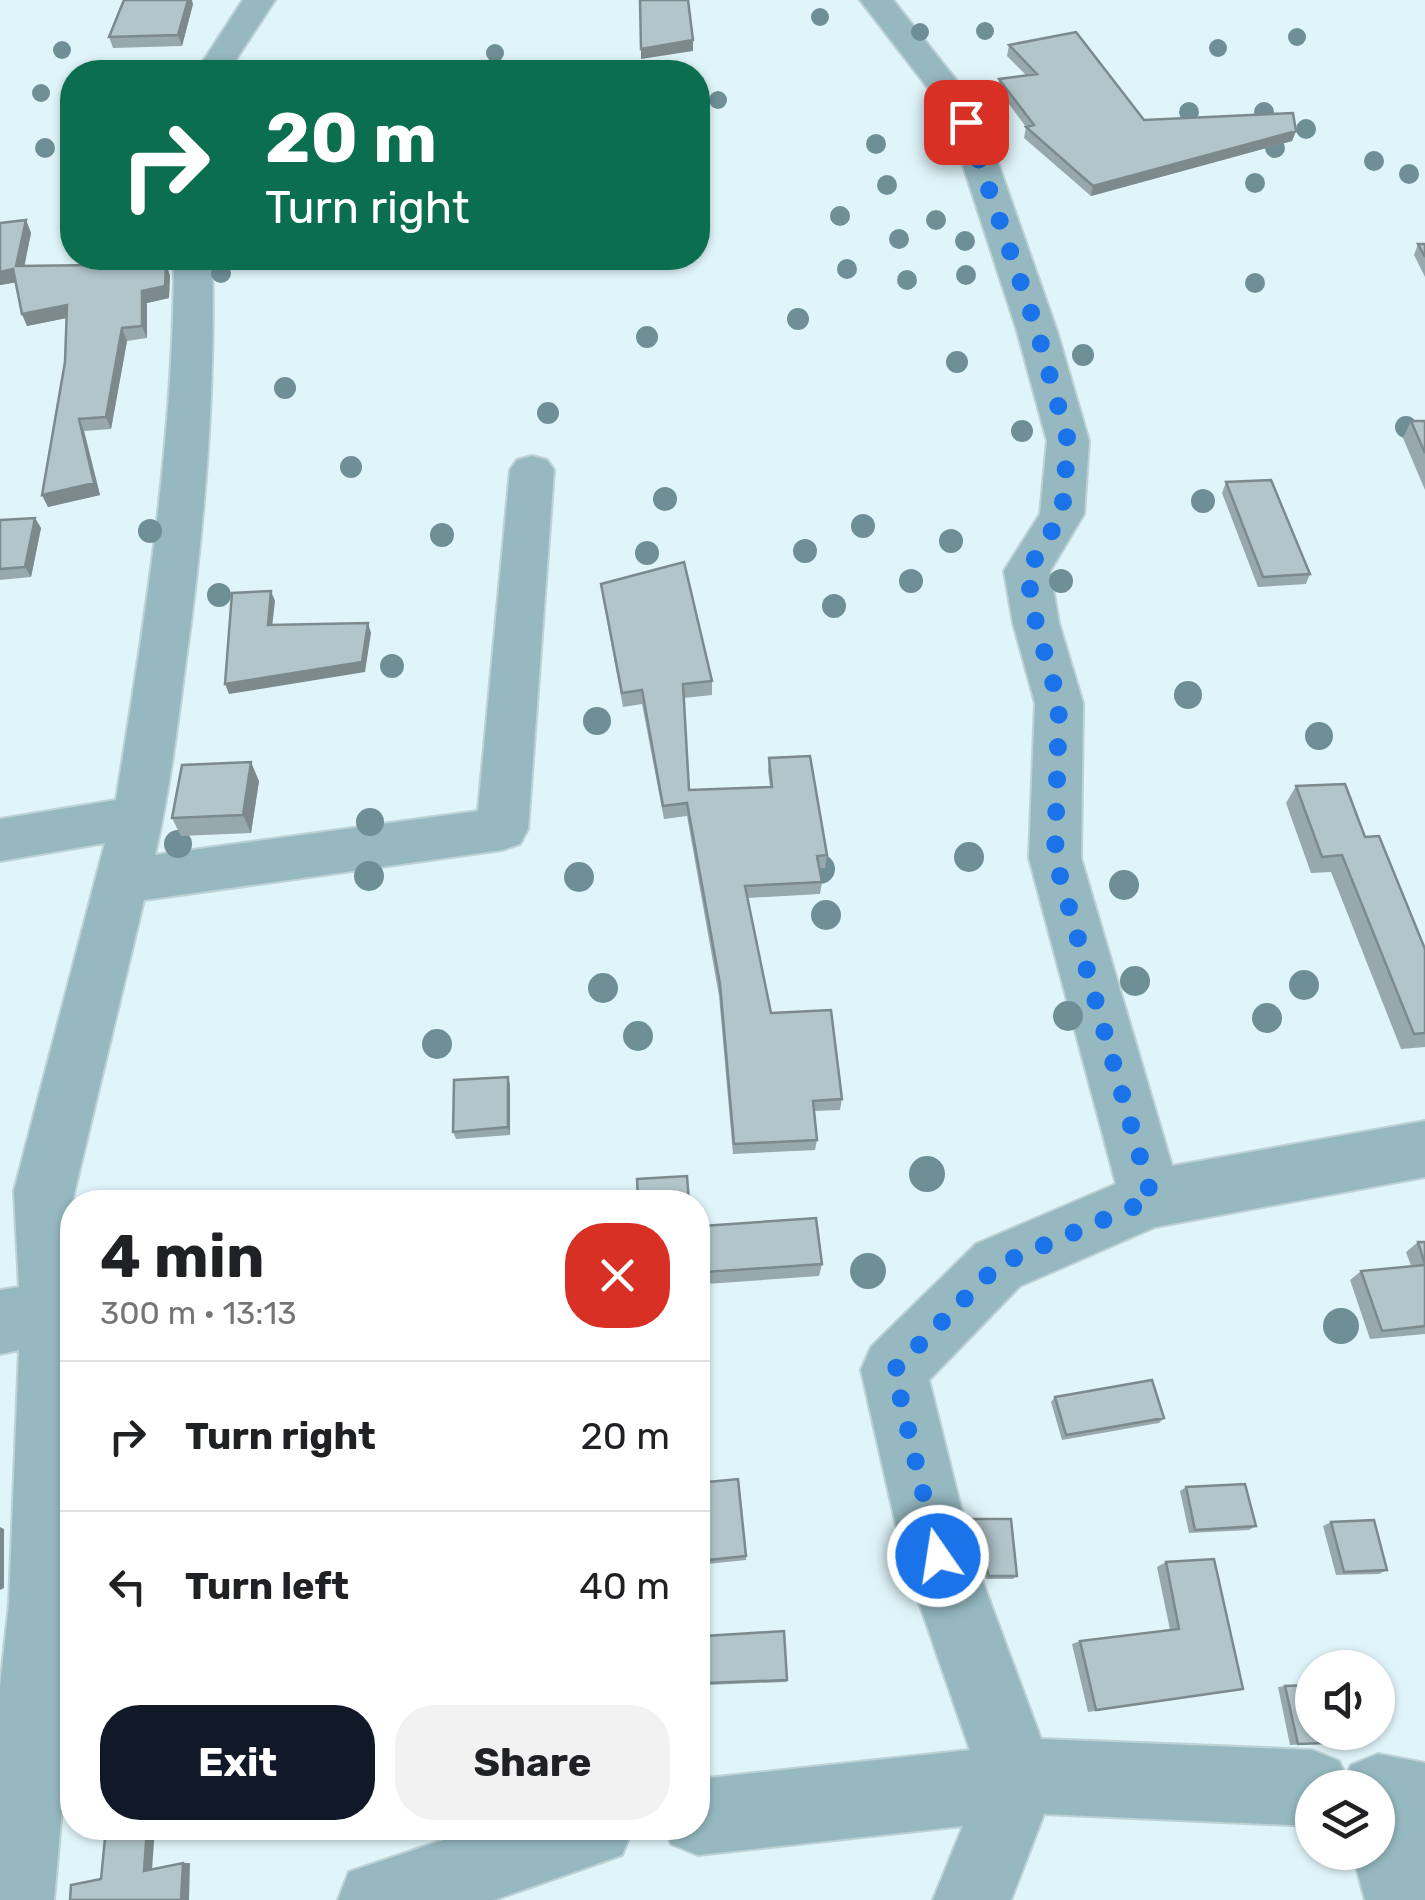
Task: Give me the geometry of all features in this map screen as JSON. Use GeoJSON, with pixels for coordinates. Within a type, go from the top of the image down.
{"type":"FeatureCollection","features":[{"type":"Feature","properties":{"kind":"street"},"geometry":{"type":"LineString","coordinates":[[220,60],[259,0]]}},
{"type":"Feature","properties":{"kind":"street"},"geometry":{"type":"LineString","coordinates":[[876,0],[962,109],[1037,330],[1068,441],[1062,514],[1027,572],[1036,623],[1059,703],[1055,858],[1152,1199]]}},
{"type":"Feature","properties":{"kind":"street"},"geometry":{"type":"LineString","coordinates":[[14,1900],[45,1604],[26,1317],[44,1191],[138,817],[179,548],[194,328],[192,270]]}},
{"type":"Feature","properties":{"kind":"street"},"geometry":{"type":"LineString","coordinates":[[122,881],[502,830],[532,470]]}},
{"type":"Feature","properties":{"kind":"street"},"geometry":{"type":"LineString","coordinates":[[0,840],[138,817]]}},
{"type":"Feature","properties":{"kind":"street"},"geometry":{"type":"LineString","coordinates":[[972,1900],[1019,1782],[938,1556],[894,1370],[998,1265],[1152,1199],[1425,1149]]}},
{"type":"Feature","properties":{"kind":"street"},"geometry":{"type":"LineString","coordinates":[[710,1815],[1019,1782],[1049,1775],[1295,1787]]}},
{"type":"Feature","properties":{"kind":"street"},"geometry":{"type":"LineString","coordinates":[[1395,1795],[1425,1801]]}},
{"type":"Feature","properties":{"kind":"street"},"geometry":{"type":"LineString","coordinates":[[377,1900],[559,1840]]}},
{"type":"Feature","properties":{"kind":"street"},"geometry":{"type":"LineString","coordinates":[[1395,1867],[1404,1900]]}},
{"type":"Feature","properties":{"kind":"building"},"geometry":{"type":"Polygon","coordinates":[[[124,0],[188,0],[178,35],[109,37],[124,0]]]}},
{"type":"Feature","properties":{"kind":"building"},"geometry":{"type":"Polygon","coordinates":[[[640,0],[688,0],[693,40],[641,49],[640,0]]]}},
{"type":"Feature","properties":{"kind":"building"},"geometry":{"type":"Polygon","coordinates":[[[1076,32],[1144,120],[1293,113],[1296,131],[1093,186],[1026,127],[1034,125],[999,79],[1037,74],[1009,45],[1076,32]]]}},
{"type":"Feature","properties":{"kind":"building"},"geometry":{"type":"Polygon","coordinates":[[[26,220],[16,266],[166,270],[165,286],[142,291],[142,326],[122,328],[106,417],[79,419],[94,483],[42,495],[65,362],[67,305],[22,314],[13,269],[0,272],[0,223],[26,220]]]}},
{"type":"Feature","properties":{"kind":"building"},"geometry":{"type":"Polygon","coordinates":[[[1411,421],[1425,421],[1425,453],[1411,421]]]}},
{"type":"Feature","properties":{"kind":"building"},"geometry":{"type":"Polygon","coordinates":[[[1271,480],[1310,574],[1263,577],[1226,482],[1271,480]]]}},
{"type":"Feature","properties":{"kind":"building"},"geometry":{"type":"Polygon","coordinates":[[[35,518],[25,567],[0,569],[0,520],[35,518]]]}},
{"type":"Feature","properties":{"kind":"building"},"geometry":{"type":"Polygon","coordinates":[[[684,562],[712,681],[683,684],[689,790],[772,787],[769,758],[810,756],[827,855],[817,856],[822,882],[745,886],[771,1013],[831,1010],[842,1099],[813,1101],[817,1140],[734,1144],[720,984],[687,803],[663,806],[642,690],[622,693],[601,584],[684,562]]]}},
{"type":"Feature","properties":{"kind":"building"},"geometry":{"type":"Polygon","coordinates":[[[271,591],[268,625],[368,623],[362,662],[225,684],[232,593],[271,591]]]}},
{"type":"Feature","properties":{"kind":"building"},"geometry":{"type":"Polygon","coordinates":[[[251,762],[243,815],[172,818],[182,765],[251,762]]]}},
{"type":"Feature","properties":{"kind":"building"},"geometry":{"type":"Polygon","coordinates":[[[1345,784],[1365,837],[1379,836],[1425,949],[1425,1033],[1414,1034],[1342,855],[1322,857],[1296,786],[1345,784]]]}},
{"type":"Feature","properties":{"kind":"building"},"geometry":{"type":"Polygon","coordinates":[[[508,1077],[508,1127],[453,1132],[454,1080],[508,1077]]]}},
{"type":"Feature","properties":{"kind":"building"},"geometry":{"type":"Polygon","coordinates":[[[687,1176],[688,1190],[637,1190],[637,1179],[687,1176]]]}},
{"type":"Feature","properties":{"kind":"building"},"geometry":{"type":"Polygon","coordinates":[[[816,1218],[822,1264],[710,1272],[710,1226],[816,1218]]]}},
{"type":"Feature","properties":{"kind":"building"},"geometry":{"type":"Polygon","coordinates":[[[1418,1242],[1425,1242],[1425,1264],[1418,1242]]]}},
{"type":"Feature","properties":{"kind":"building"},"geometry":{"type":"Polygon","coordinates":[[[1425,1265],[1425,1326],[1382,1331],[1361,1271],[1425,1265]]]}},
{"type":"Feature","properties":{"kind":"building"},"geometry":{"type":"Polygon","coordinates":[[[1152,1380],[1164,1418],[1066,1435],[1055,1397],[1152,1380]]]}},
{"type":"Feature","properties":{"kind":"building"},"geometry":{"type":"Polygon","coordinates":[[[738,1479],[746,1556],[710,1560],[710,1482],[738,1479]]]}},
{"type":"Feature","properties":{"kind":"building"},"geometry":{"type":"Polygon","coordinates":[[[1245,1484],[1256,1526],[1195,1530],[1186,1487],[1245,1484]]]}},
{"type":"Feature","properties":{"kind":"building"},"geometry":{"type":"Polygon","coordinates":[[[972,1519],[1011,1519],[1017,1576],[989,1576],[972,1519]]]}},
{"type":"Feature","properties":{"kind":"building"},"geometry":{"type":"Polygon","coordinates":[[[1374,1520],[1387,1570],[1344,1572],[1331,1522],[1374,1520]]]}},
{"type":"Feature","properties":{"kind":"building"},"geometry":{"type":"Polygon","coordinates":[[[1214,1559],[1243,1689],[1096,1710],[1080,1641],[1179,1629],[1166,1562],[1214,1559]]]}},
{"type":"Feature","properties":{"kind":"building"},"geometry":{"type":"Polygon","coordinates":[[[784,1631],[787,1680],[710,1683],[710,1636],[784,1631]]]}},
{"type":"Feature","properties":{"kind":"building"},"geometry":{"type":"Polygon","coordinates":[[[1285,1686],[1295,1686],[1295,1731],[1285,1686]]]}},
{"type":"Feature","properties":{"kind":"building"},"geometry":{"type":"Polygon","coordinates":[[[105,1840],[146,1840],[144,1871],[183,1863],[181,1900],[70,1900],[71,1885],[101,1879],[105,1840]]]}},
{"type":"Feature","properties":{"kind":"route"},"geometry":{"type":"LineString","coordinates":[[938,1556],[894,1370],[998,1265],[1152,1199],[1055,858],[1059,703],[1036,623],[1027,572],[1062,514],[1068,441],[1037,330],[966,122]]}}]}
